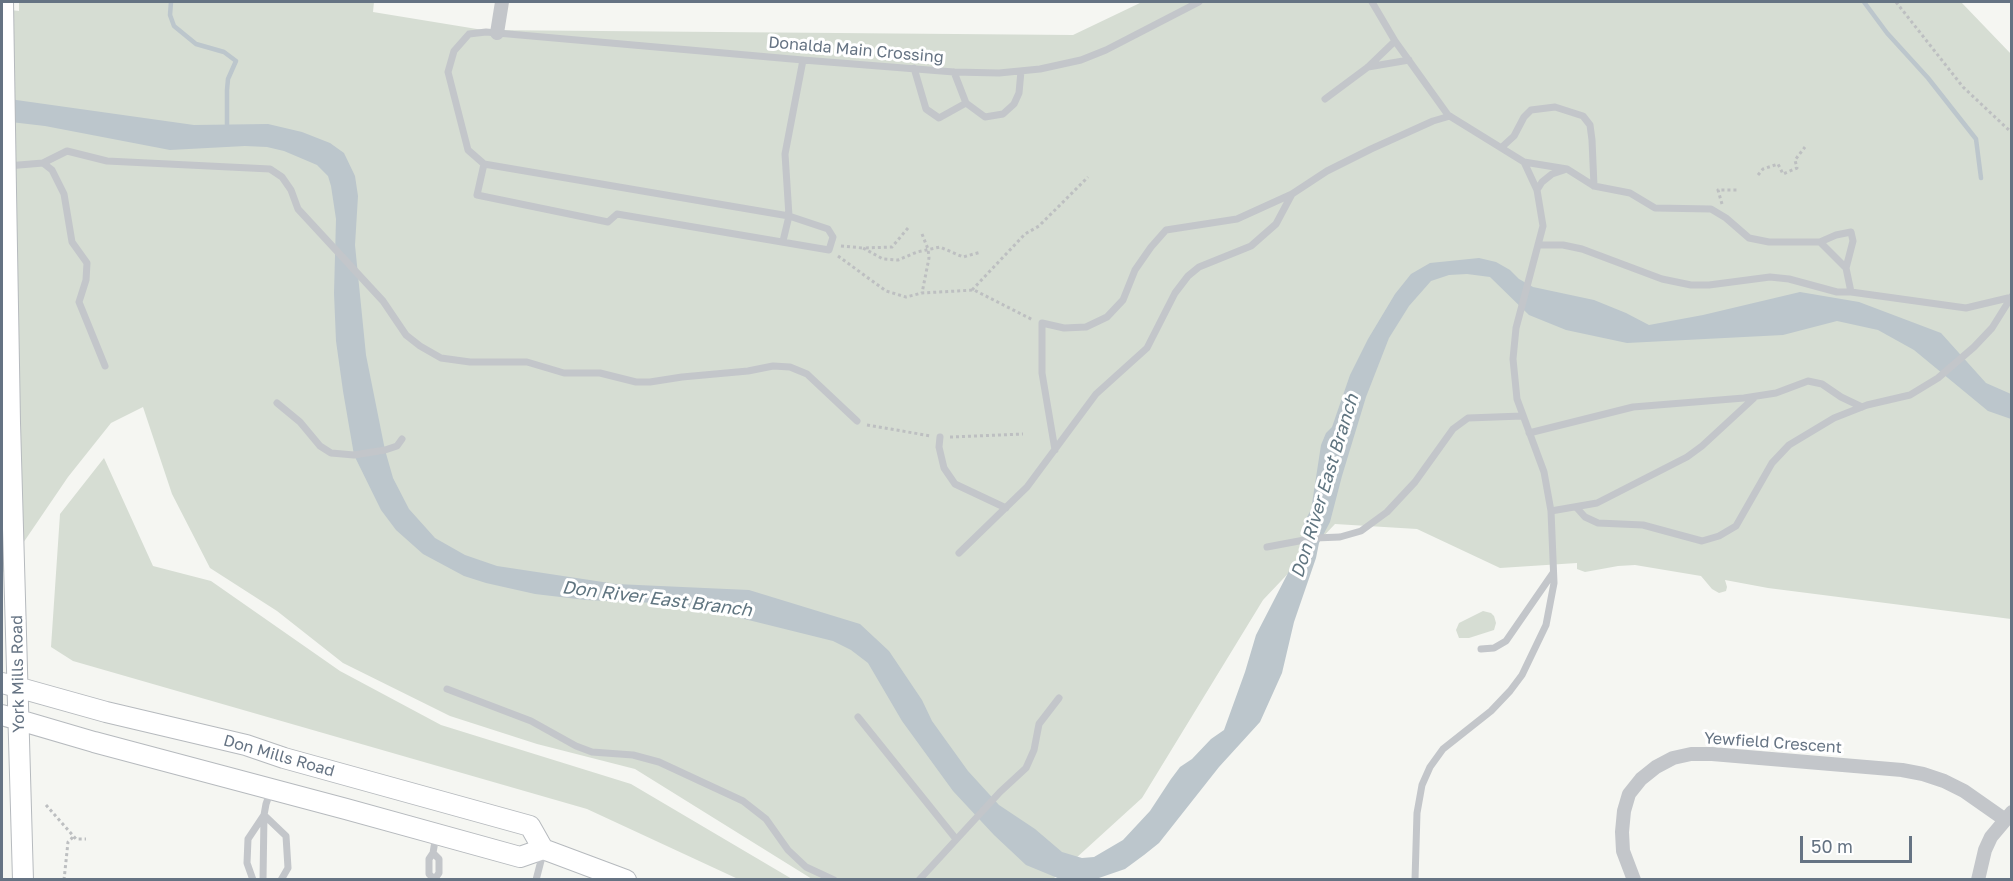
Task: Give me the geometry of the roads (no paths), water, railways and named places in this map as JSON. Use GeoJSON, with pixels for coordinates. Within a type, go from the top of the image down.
{"type":"FeatureCollection","features":[{"type":"Feature","properties":{"kind":"main road","name":"York Mills Road"},"geometry":{"type":"LineString","coordinates":[[3,2],[10,423],[10,717],[23,879]]}},
{"type":"Feature","properties":{"kind":"main road","name":"Don Mills Road"},"geometry":{"type":"LineString","coordinates":[[10,685],[106,712],[246,745],[284,758],[530,826],[543,849],[520,857],[435,843],[272,789],[105,746],[10,717]]}},
{"type":"Feature","properties":{"kind":"main road"},"geometry":{"type":"LineString","coordinates":[[272,789],[284,758]]}},
{"type":"Feature","properties":{"kind":"main road"},"geometry":{"type":"LineString","coordinates":[[435,843],[445,803]]}},
{"type":"Feature","properties":{"kind":"main road"},"geometry":{"type":"LineString","coordinates":[[543,849],[621,878]]}},
{"type":"Feature","properties":{"kind":"street"},"geometry":{"type":"LineString","coordinates":[[496,33],[501,2]]}},
{"type":"Feature","properties":{"kind":"street","name":"Yewfield Crescent"},"geometry":{"type":"LineString","coordinates":[[1635,879],[1623,851],[1624,811],[1629,794],[1641,779],[1656,767],[1673,758],[1691,754],[1902,770],[1923,774],[1944,781],[2008,815]]}},
{"type":"Feature","properties":{"kind":"street"},"geometry":{"type":"LineString","coordinates":[[1978,879],[1985,850],[2008,815]]}},
{"type":"Feature","properties":{"kind":"lane","name":"Donalda Main Crossing"},"geometry":{"type":"LineString","coordinates":[[484,164],[468,150],[448,72],[454,51],[470,34],[496,33],[802,60],[954,72],[999,73],[1073,63],[1091,57],[1199,2]]}},
{"type":"Feature","properties":{"kind":"lane"},"geometry":{"type":"LineString","coordinates":[[1372,2],[1395,41],[1450,116],[1524,162],[1567,169],[1594,186],[1630,193],[1655,208],[1711,209],[1726,218],[1749,238],[1769,242],[1820,242],[1851,232],[1853,241],[1846,268],[1851,292]]}},
{"type":"Feature","properties":{"kind":"lane"},"geometry":{"type":"LineString","coordinates":[[1324,99],[1368,67],[1395,41]]}},
{"type":"Feature","properties":{"kind":"lane"},"geometry":{"type":"LineString","coordinates":[[783,241],[789,216],[785,154],[802,60]]}},
{"type":"Feature","properties":{"kind":"lane"},"geometry":{"type":"LineString","coordinates":[[1368,67],[1409,60]]}},
{"type":"Feature","properties":{"kind":"lane"},"geometry":{"type":"LineString","coordinates":[[914,68],[926,109],[939,118],[966,102]]}},
{"type":"Feature","properties":{"kind":"lane"},"geometry":{"type":"LineString","coordinates":[[954,72],[966,102],[985,117],[1003,114],[1014,104],[1019,93],[1020,71]]}},
{"type":"Feature","properties":{"kind":"lane"},"geometry":{"type":"LineString","coordinates":[[1502,147],[1514,136],[1524,117],[1531,110],[1555,107],[1583,116],[1590,125],[1594,186]]}},
{"type":"Feature","properties":{"kind":"lane"},"geometry":{"type":"LineString","coordinates":[[1055,450],[1042,373],[1042,323],[1064,328],[1086,327],[1107,317],[1123,300],[1135,270],[1151,247],[1167,230],[1238,219],[1292,194],[1327,171],[1433,121],[1450,116]]}},
{"type":"Feature","properties":{"kind":"lane"},"geometry":{"type":"LineString","coordinates":[[2,167],[43,163],[67,151],[106,161],[270,169],[282,177],[291,190],[298,209],[383,301],[406,335],[441,358],[470,362],[527,362],[564,374],[600,373],[643,382],[748,371],[773,366],[790,367],[807,374],[857,421]]}},
{"type":"Feature","properties":{"kind":"lane"},"geometry":{"type":"LineString","coordinates":[[1414,879],[1415,825],[1426,774],[1443,749],[1499,704],[1519,680],[1546,625],[1554,583],[1551,511],[1544,472],[1522,416],[1517,399],[1514,372],[1513,354],[1516,328],[1543,226],[1537,190],[1524,162]]}},
{"type":"Feature","properties":{"kind":"lane"},"geometry":{"type":"LineString","coordinates":[[43,163],[52,170],[64,194],[72,242],[87,263],[86,280],[79,302],[105,366]]}},
{"type":"Feature","properties":{"kind":"lane"},"geometry":{"type":"LineString","coordinates":[[484,164],[789,216],[828,229],[833,237],[830,247],[617,214],[609,222],[477,195],[484,164]]}},
{"type":"Feature","properties":{"kind":"lane"},"geometry":{"type":"LineString","coordinates":[[1537,190],[1542,182],[1552,174],[1567,169]]}},
{"type":"Feature","properties":{"kind":"lane"},"geometry":{"type":"LineString","coordinates":[[959,553],[1027,487],[1096,394],[1147,348],[1175,293],[1188,276],[1199,267],[1251,246],[1276,224],[1292,194]]}},
{"type":"Feature","properties":{"kind":"lane"},"geometry":{"type":"LineString","coordinates":[[1820,242],[1846,268]]}},
{"type":"Feature","properties":{"kind":"lane"},"geometry":{"type":"LineString","coordinates":[[1539,246],[1563,245],[1582,249],[1645,273],[1691,285],[1709,285],[1770,277],[1789,279],[1837,292],[1966,308],[2010,297]]}},
{"type":"Feature","properties":{"kind":"lane"},"geometry":{"type":"LineString","coordinates":[[1576,507],[1585,517],[1598,523],[1643,525],[1702,541],[1719,536],[1736,526],[1772,463],[1783,449],[1834,418],[1862,407],[1910,395],[1938,378],[1974,347],[1992,327],[2010,297]]}},
{"type":"Feature","properties":{"kind":"lane"},"geometry":{"type":"LineString","coordinates":[[1529,433],[1633,408],[1755,396],[1784,391],[1812,381],[1862,407]]}},
{"type":"Feature","properties":{"kind":"lane"},"geometry":{"type":"LineString","coordinates":[[1551,511],[1597,503],[1691,454],[1755,396]]}},
{"type":"Feature","properties":{"kind":"lane"},"geometry":{"type":"LineString","coordinates":[[277,403],[300,422],[320,446],[331,453],[354,455],[385,450],[396,446],[402,439]]}},
{"type":"Feature","properties":{"kind":"lane"},"geometry":{"type":"LineString","coordinates":[[1267,547],[1314,538],[1340,537],[1361,531],[1387,512],[1414,482],[1453,429],[1468,418],[1522,416]]}},
{"type":"Feature","properties":{"kind":"lane"},"geometry":{"type":"LineString","coordinates":[[940,437],[939,447],[944,468],[955,484],[1006,508]]}},
{"type":"Feature","properties":{"kind":"lane"},"geometry":{"type":"LineString","coordinates":[[1481,649],[1494,648],[1506,640],[1553,573]]}},
{"type":"Feature","properties":{"kind":"lane"},"geometry":{"type":"LineString","coordinates":[[447,689],[531,720],[576,746],[592,752],[633,755],[659,762],[743,801],[766,819],[788,850],[806,867],[834,879]]}},
{"type":"Feature","properties":{"kind":"lane"},"geometry":{"type":"LineString","coordinates":[[919,879],[1000,792],[1026,768],[1034,750],[1039,724],[1059,698]]}},
{"type":"Feature","properties":{"kind":"lane"},"geometry":{"type":"LineString","coordinates":[[858,717],[956,839]]}},
{"type":"Feature","properties":{"kind":"lane"},"geometry":{"type":"LineString","coordinates":[[262,879],[264,815],[272,789]]}},
{"type":"Feature","properties":{"kind":"lane"},"geometry":{"type":"LineString","coordinates":[[253,879],[247,863],[248,839],[264,815]]}},
{"type":"Feature","properties":{"kind":"lane"},"geometry":{"type":"LineString","coordinates":[[264,815],[286,836],[288,868],[281,879]]}},
{"type":"Feature","properties":{"kind":"lane"},"geometry":{"type":"LineString","coordinates":[[434,879],[429,874],[429,859],[435,843]]}},
{"type":"Feature","properties":{"kind":"lane"},"geometry":{"type":"LineString","coordinates":[[536,879],[543,849]]}},
{"type":"Feature","properties":{"kind":"water","name":"Don River East Branch"},"geometry":{"type":"Polygon","coordinates":[[[2,98],[194,125],[268,124],[302,132],[330,143],[344,153],[355,176],[358,196],[355,245],[366,355],[385,450],[393,478],[409,509],[435,538],[465,555],[497,566],[616,584],[749,590],[860,624],[889,651],[922,700],[932,721],[968,771],[999,805],[1035,829],[1062,852],[1082,858],[1094,857],[1123,840],[1150,811],[1180,767],[1224,730],[1256,635],[1289,571],[1295,566],[1301,550],[1304,522],[1311,510],[1321,445],[1326,433],[1332,427],[1350,375],[1395,294],[1411,274],[1430,263],[1479,258],[1496,262],[1533,287],[1594,300],[1649,325],[1800,292],[1859,302],[1941,333],[1986,383],[2011,394],[2011,419],[1988,411],[1914,350],[1878,330],[1837,321],[1783,335],[1627,343],[1566,330],[1529,315],[1490,277],[1467,274],[1449,275],[1431,281],[1409,306],[1389,338],[1366,397],[1330,522],[1319,543],[1294,622],[1282,673],[1260,722],[1219,767],[1159,843],[1144,855],[1125,869],[1096,879],[1060,879],[1026,865],[953,791],[902,721],[868,663],[851,650],[833,641],[700,608],[656,603],[586,600],[535,594],[486,583],[464,576],[423,554],[396,530],[381,510],[354,455],[336,341],[334,293],[336,219],[328,176],[317,165],[284,151],[267,147],[170,150],[45,126],[2,121],[2,98]]]}},
{"type":"Feature","properties":{"kind":"waterway"},"geometry":{"type":"LineString","coordinates":[[171,2],[170,15],[174,26],[196,44],[224,52],[236,61],[228,79],[227,129]]}},
{"type":"Feature","properties":{"kind":"waterway"},"geometry":{"type":"LineString","coordinates":[[1864,2],[1887,33],[1928,78],[1976,139],[1981,178]]}}]}
